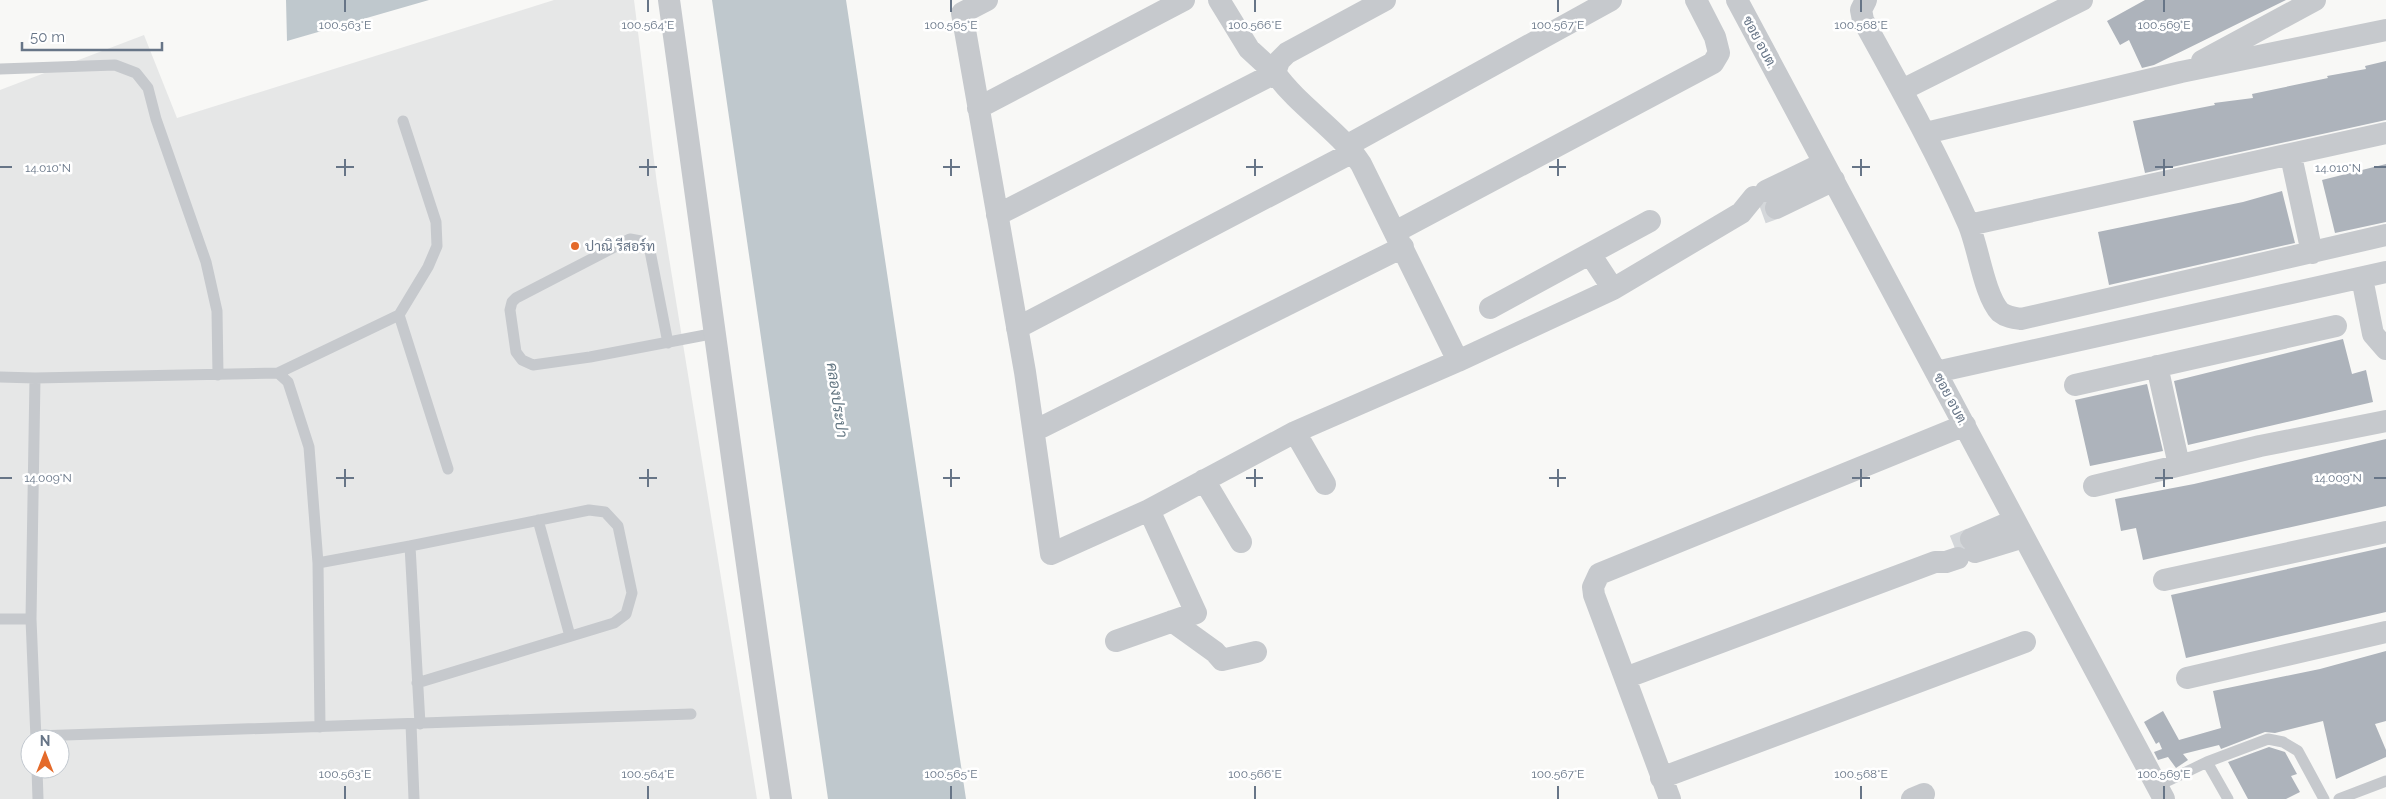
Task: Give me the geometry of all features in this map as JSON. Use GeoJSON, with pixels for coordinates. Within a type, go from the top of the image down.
{"type":"FeatureCollection","features":[{"type":"Feature","properties":{"kind":"street"},"geometry":{"type":"LineString","coordinates":[[669,0],[716,333],[746,571],[781,799]]}},
{"type":"Feature","properties":{"kind":"street"},"geometry":{"type":"LineString","coordinates":[[987,0],[962,13],[1034,431],[1051,554],[1149,510],[1296,432],[1613,290],[1760,204],[1829,172]]}},
{"type":"Feature","properties":{"kind":"street"},"geometry":{"type":"LineString","coordinates":[[978,108],[1184,0]]}},
{"type":"Feature","properties":{"kind":"street"},"geometry":{"type":"LineString","coordinates":[[1219,0],[1249,48],[1276,73],[1300,103],[1350,148],[1399,240],[1458,361]]}},
{"type":"Feature","properties":{"kind":"street"},"geometry":{"type":"LineString","coordinates":[[997,215],[1276,73],[1279,61],[1287,54],[1385,0]]}},
{"type":"Feature","properties":{"kind":"street"},"geometry":{"type":"LineString","coordinates":[[1017,328],[1350,148],[1611,0]]}},
{"type":"Feature","properties":{"kind":"street"},"geometry":{"type":"LineString","coordinates":[[1034,431],[1399,240],[1713,63],[1719,53],[1715,37],[1696,0]]}},
{"type":"Feature","properties":{"kind":"street","name":"ซอย อบต."},"geometry":{"type":"LineString","coordinates":[[1737,0],[2161,792]]}},
{"type":"Feature","properties":{"kind":"street"},"geometry":{"type":"LineString","coordinates":[[1866,0],[1861,10],[1863,20],[1926,133],[1969,225],[1992,298],[2000,312],[2011,318],[2021,319],[2386,235]]}},
{"type":"Feature","properties":{"kind":"street"},"geometry":{"type":"LineString","coordinates":[[1902,90],[2082,0]]}},
{"type":"Feature","properties":{"kind":"street"},"geometry":{"type":"LineString","coordinates":[[2181,72],[2315,0]]}},
{"type":"Feature","properties":{"kind":"street"},"geometry":{"type":"LineString","coordinates":[[1926,133],[2181,72],[2386,30]]}},
{"type":"Feature","properties":{"kind":"street"},"geometry":{"type":"LineString","coordinates":[[1969,225],[2291,156],[2386,133]]}},
{"type":"Feature","properties":{"kind":"street"},"geometry":{"type":"LineString","coordinates":[[2291,156],[2312,252]]}},
{"type":"Feature","properties":{"kind":"street"},"geometry":{"type":"LineString","coordinates":[[1490,308],[1650,222]]}},
{"type":"Feature","properties":{"kind":"street"},"geometry":{"type":"LineString","coordinates":[[1590,254],[1613,290]]}},
{"type":"Feature","properties":{"kind":"street"},"geometry":{"type":"LineString","coordinates":[[1936,372],[2386,273]]}},
{"type":"Feature","properties":{"kind":"street"},"geometry":{"type":"LineString","coordinates":[[2362,278],[2373,334],[2386,349]]}},
{"type":"Feature","properties":{"kind":"street"},"geometry":{"type":"LineString","coordinates":[[2021,319],[2030,352]]}},
{"type":"Feature","properties":{"kind":"street"},"geometry":{"type":"LineString","coordinates":[[2075,385],[2336,326]]}},
{"type":"Feature","properties":{"kind":"street"},"geometry":{"type":"LineString","coordinates":[[2157,366],[2180,465]]}},
{"type":"Feature","properties":{"kind":"street"},"geometry":{"type":"LineString","coordinates":[[2094,486],[2180,465],[2386,421]]}},
{"type":"Feature","properties":{"kind":"street"},"geometry":{"type":"LineString","coordinates":[[1670,799],[1594,595],[1593,587],[1599,574],[1965,426]]}},
{"type":"Feature","properties":{"kind":"street"},"geometry":{"type":"LineString","coordinates":[[1296,432],[1326,484]]}},
{"type":"Feature","properties":{"kind":"street"},"geometry":{"type":"LineString","coordinates":[[1204,480],[1241,542]]}},
{"type":"Feature","properties":{"kind":"street"},"geometry":{"type":"LineString","coordinates":[[1116,641],[1196,613],[1149,510]]}},
{"type":"Feature","properties":{"kind":"street"},"geometry":{"type":"LineString","coordinates":[[1625,678],[1936,562],[2020,528]]}},
{"type":"Feature","properties":{"kind":"street"},"geometry":{"type":"LineString","coordinates":[[2164,580],[2386,532]]}},
{"type":"Feature","properties":{"kind":"street"},"geometry":{"type":"LineString","coordinates":[[1172,621],[1222,660],[1256,652]]}},
{"type":"Feature","properties":{"kind":"street"},"geometry":{"type":"LineString","coordinates":[[2187,678],[2386,632]]}},
{"type":"Feature","properties":{"kind":"street"},"geometry":{"type":"LineString","coordinates":[[1661,778],[2025,642]]}},
{"type":"Feature","properties":{"kind":"lane"},"geometry":{"type":"LineString","coordinates":[[0,69],[115,65],[136,73],[148,88],[156,119],[210,278],[217,311],[218,374]]}},
{"type":"Feature","properties":{"kind":"lane"},"geometry":{"type":"LineString","coordinates":[[0,377],[35,378],[278,373],[399,315],[428,267],[437,246],[436,222],[403,122]]}},
{"type":"Feature","properties":{"kind":"lane"},"geometry":{"type":"LineString","coordinates":[[668,343],[650,251],[641,241],[630,239],[516,298],[512,302],[510,310],[516,352],[522,360],[533,365],[668,343],[716,333]]}},
{"type":"Feature","properties":{"kind":"lane"},"geometry":{"type":"LineString","coordinates":[[399,315],[448,469]]}},
{"type":"Feature","properties":{"kind":"lane"},"geometry":{"type":"LineString","coordinates":[[278,373],[288,382],[309,447],[318,563],[320,727]]}},
{"type":"Feature","properties":{"kind":"lane"},"geometry":{"type":"LineString","coordinates":[[35,378],[31,619],[36,729]]}},
{"type":"Feature","properties":{"kind":"lane"},"geometry":{"type":"LineString","coordinates":[[318,563],[589,510],[606,512],[618,526],[632,593],[626,614],[614,623],[417,682]]}},
{"type":"Feature","properties":{"kind":"lane"},"geometry":{"type":"LineString","coordinates":[[538,520],[570,636]]}},
{"type":"Feature","properties":{"kind":"lane"},"geometry":{"type":"LineString","coordinates":[[410,546],[417,682],[414,799]]}},
{"type":"Feature","properties":{"kind":"lane"},"geometry":{"type":"LineString","coordinates":[[0,619],[31,619]]}},
{"type":"Feature","properties":{"kind":"lane"},"geometry":{"type":"LineString","coordinates":[[70,737],[691,714]]}},
{"type":"Feature","properties":{"kind":"lane"},"geometry":{"type":"LineString","coordinates":[[2161,792],[2207,762],[2268,739],[2283,742],[2298,752],[2324,799]]}},
{"type":"Feature","properties":{"kind":"lane"},"geometry":{"type":"LineString","coordinates":[[2207,762],[2228,799]]}},
{"type":"Feature","properties":{"kind":"lane"},"geometry":{"type":"LineString","coordinates":[[37,779],[38,799]]}},
{"type":"Feature","properties":{"kind":"lane"},"geometry":{"type":"LineString","coordinates":[[2339,799],[2386,781]]}},
{"type":"Feature","properties":{"kind":"shaded area"},"geometry":{"type":"Polygon","coordinates":[[[554,0],[634,0],[657,184],[757,799],[0,799],[0,90],[144,35],[177,118],[554,0]]]}},
{"type":"Feature","properties":{"kind":"water"},"geometry":{"type":"Polygon","coordinates":[[[286,0],[429,0],[287,41],[286,0]]]}},
{"type":"Feature","properties":{"kind":"water","name":"คลองประปา"},"geometry":{"type":"Polygon","coordinates":[[[712,0],[846,0],[966,799],[828,799],[712,0]]]}},
{"type":"Feature","properties":{"kind":"building"},"geometry":{"type":"Polygon","coordinates":[[[2145,0],[2286,0],[2154,65],[2142,68],[2129,40],[2120,45],[2107,21],[2145,0]]]}},
{"type":"Feature","properties":{"kind":"building"},"geometry":{"type":"Polygon","coordinates":[[[2386,61],[2386,120],[2145,173],[2133,121],[2215,105],[2214,103],[2253,98],[2252,94],[2328,78],[2327,76],[2366,69],[2365,66],[2386,61]]]}},
{"type":"Feature","properties":{"kind":"building"},"geometry":{"type":"Polygon","coordinates":[[[2386,164],[2386,222],[2335,233],[2322,180],[2386,164]]]}},
{"type":"Feature","properties":{"kind":"building"},"geometry":{"type":"Polygon","coordinates":[[[2282,191],[2295,243],[2109,285],[2098,232],[2243,202],[2282,191]]]}},
{"type":"Feature","properties":{"kind":"building"},"geometry":{"type":"Polygon","coordinates":[[[2343,339],[2352,374],[2366,370],[2373,402],[2188,445],[2174,381],[2343,339]]]}},
{"type":"Feature","properties":{"kind":"building"},"geometry":{"type":"Polygon","coordinates":[[[2147,384],[2163,451],[2090,466],[2075,400],[2147,384]]]}},
{"type":"Feature","properties":{"kind":"building"},"geometry":{"type":"Polygon","coordinates":[[[2386,439],[2386,506],[2143,560],[2136,528],[2121,531],[2115,499],[2194,484],[2386,439]]]}},
{"type":"Feature","properties":{"kind":"building"},"geometry":{"type":"Polygon","coordinates":[[[2386,547],[2386,612],[2186,658],[2171,595],[2386,547]]]}},
{"type":"Feature","properties":{"kind":"building"},"geometry":{"type":"Polygon","coordinates":[[[2386,651],[2386,721],[2375,724],[2386,750],[2386,757],[2336,779],[2323,721],[2275,733],[2265,732],[2221,749],[2219,745],[2183,754],[2188,760],[2176,768],[2168,757],[2158,760],[2154,752],[2162,749],[2159,742],[2156,744],[2144,722],[2163,711],[2179,740],[2221,728],[2213,691],[2320,669],[2386,651]]]}},
{"type":"Feature","properties":{"kind":"building"},"geometry":{"type":"Polygon","coordinates":[[[2269,747],[2285,752],[2297,774],[2291,776],[2300,792],[2286,799],[2248,799],[2228,762],[2269,747]]]}},
{"type":"Feature","properties":{"kind":"tunnel"},"geometry":{"type":"LineString","coordinates":[[1762,213],[1776,208]]}},
{"type":"Feature","properties":{"kind":"tunnel"},"geometry":{"type":"LineString","coordinates":[[1954,546],[1971,539]]}},
{"type":"Feature","properties":{"kind":"place","name":"ปาณิ รีสอร์ท"},"geometry":{"type":"Point","coordinates":[575,246]}}]}
